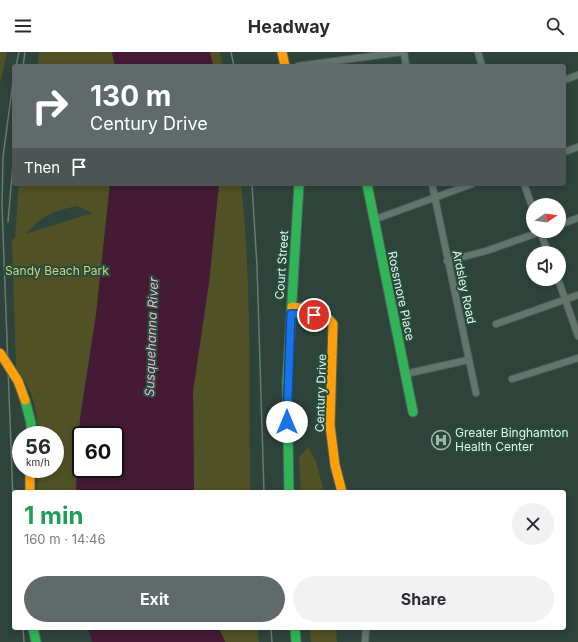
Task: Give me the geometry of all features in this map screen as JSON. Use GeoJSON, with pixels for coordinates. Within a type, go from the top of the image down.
{"type":"FeatureCollection","features":[{"type":"Feature","properties":{"kind":"main road"},"geometry":{"type":"LineString","coordinates":[[282,52],[285,64]]}},
{"type":"Feature","properties":{"kind":"main road","name":"Court Street"},"geometry":{"type":"LineString","coordinates":[[289,490],[287,401],[299,186]]}},
{"type":"Feature","properties":{"kind":"main road","name":"Rossmore Place"},"geometry":{"type":"LineString","coordinates":[[367,186],[413,412]]}},
{"type":"Feature","properties":{"kind":"main road","name":"Century Drive"},"geometry":{"type":"LineString","coordinates":[[291,310],[320,310],[325,313],[333,324],[334,331],[330,413],[331,436],[335,466],[341,490]]}},
{"type":"Feature","properties":{"kind":"main road"},"geometry":{"type":"LineString","coordinates":[[0,353],[18,382],[26,400],[31,426]]}},
{"type":"Feature","properties":{"kind":"main road"},"geometry":{"type":"LineString","coordinates":[[30,478],[30,490]]}},
{"type":"Feature","properties":{"kind":"main road"},"geometry":{"type":"LineString","coordinates":[[33,630],[36,642]]}},
{"type":"Feature","properties":{"kind":"main road"},"geometry":{"type":"LineString","coordinates":[[295,630],[296,642]]}},
{"type":"Feature","properties":{"kind":"street"},"geometry":{"type":"LineString","coordinates":[[313,64],[403,52],[406,64]]}},
{"type":"Feature","properties":{"kind":"street"},"geometry":{"type":"LineString","coordinates":[[478,52],[481,64]]}},
{"type":"Feature","properties":{"kind":"street"},"geometry":{"type":"LineString","coordinates":[[566,79],[578,75]]}},
{"type":"Feature","properties":{"kind":"street"},"geometry":{"type":"LineString","coordinates":[[566,151],[578,147]]}},
{"type":"Feature","properties":{"kind":"street","name":"Ardsley Road"},"geometry":{"type":"LineString","coordinates":[[432,186],[476,393]]}},
{"type":"Feature","properties":{"kind":"street"},"geometry":{"type":"LineString","coordinates":[[373,220],[467,186]]}},
{"type":"Feature","properties":{"kind":"street"},"geometry":{"type":"LineString","coordinates":[[525,186],[529,198]]}},
{"type":"Feature","properties":{"kind":"street"},"geometry":{"type":"LineString","coordinates":[[566,222],[578,218]]}},
{"type":"Feature","properties":{"kind":"street"},"geometry":{"type":"LineString","coordinates":[[447,261],[486,251],[526,236]]}},
{"type":"Feature","properties":{"kind":"street"},"geometry":{"type":"LineString","coordinates":[[560,286],[578,336]]}},
{"type":"Feature","properties":{"kind":"street"},"geometry":{"type":"LineString","coordinates":[[496,324],[578,295]]}},
{"type":"Feature","properties":{"kind":"street"},"geometry":{"type":"LineString","coordinates":[[512,380],[578,358]]}},
{"type":"Feature","properties":{"kind":"street"},"geometry":{"type":"LineString","coordinates":[[405,374],[468,360]]}},
{"type":"Feature","properties":{"kind":"street"},"geometry":{"type":"LineString","coordinates":[[365,642],[366,630]]}},
{"type":"Feature","properties":{"kind":"green space"},"geometry":{"type":"Polygon","coordinates":[[[0,52],[7,52],[0,84],[0,52]]]}},
{"type":"Feature","properties":{"kind":"green space"},"geometry":{"type":"Polygon","coordinates":[[[39,52],[112,52],[115,64],[37,64],[39,52]]]}},
{"type":"Feature","properties":{"kind":"green space"},"geometry":{"type":"Polygon","coordinates":[[[210,52],[220,52],[222,64],[213,64],[210,52]]]}},
{"type":"Feature","properties":{"kind":"green space","name":"Sandy Beach Park"},"geometry":{"type":"Polygon","coordinates":[[[19,186],[110,186],[96,315],[80,426],[72,426],[72,478],[77,478],[76,490],[37,490],[38,478],[64,478],[64,426],[38,426],[30,391],[16,368],[12,239],[15,238],[19,186]],[[77,206],[55,212],[37,222],[26,234],[92,213],[77,206]]]}},
{"type":"Feature","properties":{"kind":"green space"},"geometry":{"type":"Polygon","coordinates":[[[219,186],[241,186],[247,261],[250,376],[250,490],[194,490],[193,391],[209,282],[219,186]]]}},
{"type":"Feature","properties":{"kind":"green space"},"geometry":{"type":"Polygon","coordinates":[[[308,447],[316,461],[323,490],[301,490],[299,457],[308,447]]]}},
{"type":"Feature","properties":{"kind":"green space"},"geometry":{"type":"Polygon","coordinates":[[[220,630],[258,630],[259,642],[225,642],[220,630]]]}},
{"type":"Feature","properties":{"kind":"green space"},"geometry":{"type":"Polygon","coordinates":[[[309,630],[336,630],[337,642],[311,642],[309,630]]]}},
{"type":"Feature","properties":{"kind":"water"},"geometry":{"type":"Polygon","coordinates":[[[112,52],[210,52],[213,64],[115,64],[112,52]]]}},
{"type":"Feature","properties":{"kind":"water","name":"Susquehanna River"},"geometry":{"type":"Polygon","coordinates":[[[110,186],[219,186],[209,282],[193,391],[194,490],[76,490],[77,478],[124,478],[124,426],[80,426],[96,315],[110,186]]]}},
{"type":"Feature","properties":{"kind":"water"},"geometry":{"type":"Polygon","coordinates":[[[89,630],[220,630],[225,642],[92,642],[89,630]]]}},
{"type":"Feature","properties":{"kind":"railway"},"geometry":{"type":"LineString","coordinates":[[16,64],[19,52]]}},
{"type":"Feature","properties":{"kind":"railway"},"geometry":{"type":"LineString","coordinates":[[23,64],[25,52]]}},
{"type":"Feature","properties":{"kind":"railway"},"geometry":{"type":"LineString","coordinates":[[231,52],[234,64]]}},
{"type":"Feature","properties":{"kind":"railway"},"geometry":{"type":"LineString","coordinates":[[12,89],[3,157],[2,206],[13,490]]}},
{"type":"Feature","properties":{"kind":"railway"},"geometry":{"type":"LineString","coordinates":[[8,222],[12,175]]}},
{"type":"Feature","properties":{"kind":"railway"},"geometry":{"type":"LineString","coordinates":[[252,186],[257,267],[264,490]]}},
{"type":"Feature","properties":{"kind":"railway"},"geometry":{"type":"LineString","coordinates":[[23,630],[24,642]]}},
{"type":"Feature","properties":{"kind":"railway"},"geometry":{"type":"LineString","coordinates":[[271,630],[272,642]]}},
{"type":"Feature","properties":{"kind":"traffic: fast"},"geometry":{"type":"LineString","coordinates":[[289,490],[287,383],[299,186]]}},
{"type":"Feature","properties":{"kind":"traffic: fast"},"geometry":{"type":"LineString","coordinates":[[367,186],[413,412]]}},
{"type":"Feature","properties":{"kind":"traffic: fast"},"geometry":{"type":"LineString","coordinates":[[25,400],[31,426]]}},
{"type":"Feature","properties":{"kind":"traffic: fast"},"geometry":{"type":"LineString","coordinates":[[33,630],[36,642]]}},
{"type":"Feature","properties":{"kind":"traffic: fast"},"geometry":{"type":"LineString","coordinates":[[295,630],[296,642]]}},
{"type":"Feature","properties":{"kind":"traffic: slow"},"geometry":{"type":"LineString","coordinates":[[282,52],[285,64]]}},
{"type":"Feature","properties":{"kind":"traffic: slow"},"geometry":{"type":"LineString","coordinates":[[292,307],[322,311],[333,324],[330,425],[335,465],[341,490]]}},
{"type":"Feature","properties":{"kind":"traffic: slow"},"geometry":{"type":"LineString","coordinates":[[0,353],[18,381],[25,400]]}},
{"type":"Feature","properties":{"kind":"traffic: slow"},"geometry":{"type":"LineString","coordinates":[[30,478],[30,490]]}},
{"type":"Feature","properties":{"kind":"place","name":"Greater Binghamton Health Center"},"geometry":{"type":"Point","coordinates":[441,440]}},
{"type":"Feature","properties":{"kind":"route"},"geometry":{"type":"LineString","coordinates":[[287,422],[288,362],[291,314],[314,315]]}}]}
